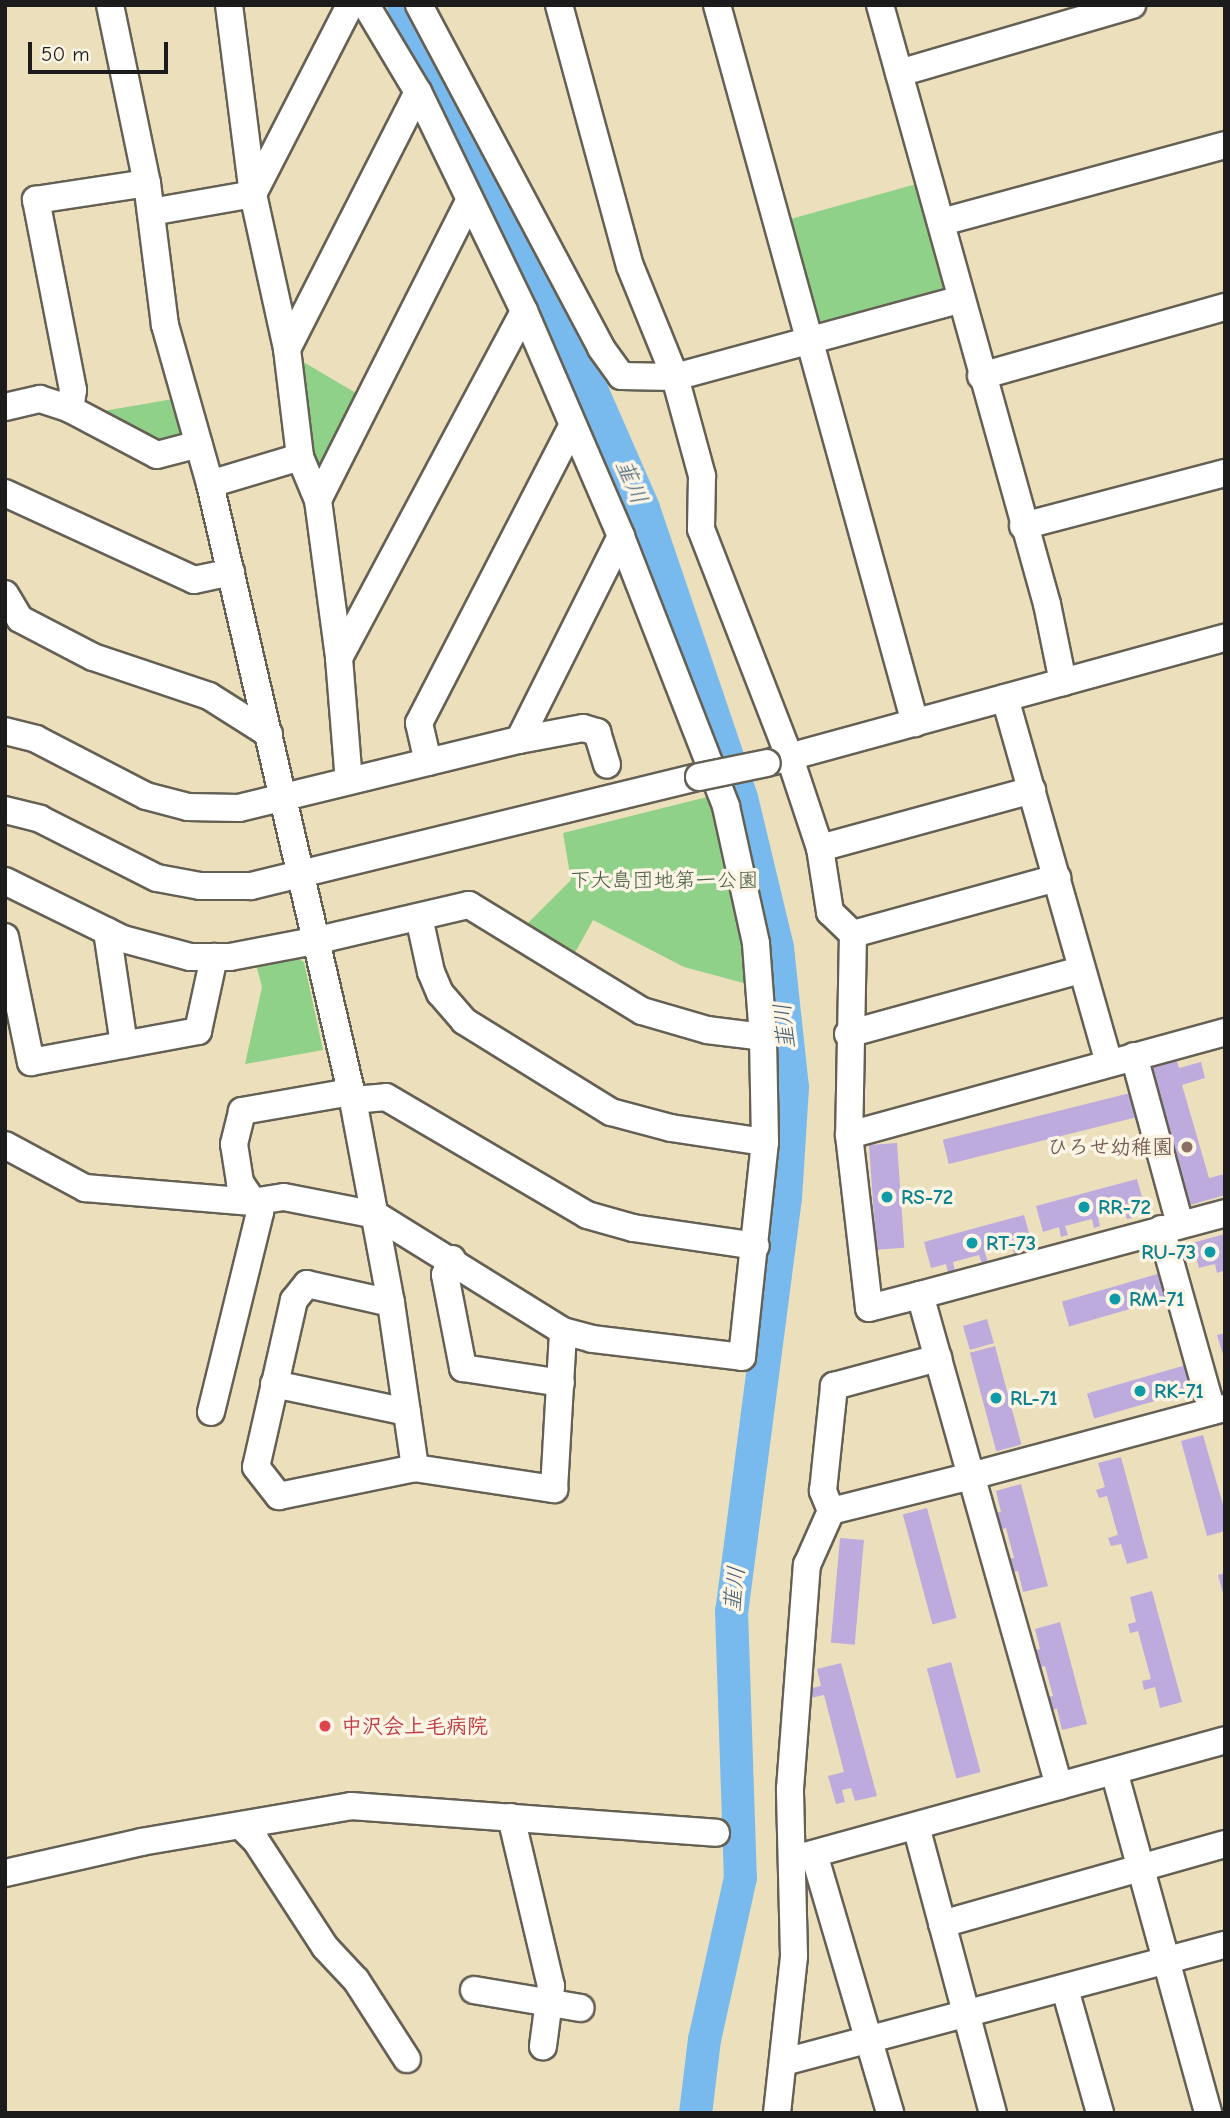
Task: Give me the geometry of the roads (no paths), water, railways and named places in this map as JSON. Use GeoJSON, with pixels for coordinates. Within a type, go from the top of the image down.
{"type":"FeatureCollection","features":[{"type":"Feature","properties":{"kind":"street"},"geometry":{"type":"LineString","coordinates":[[110,5],[147,183],[166,325],[210,484],[352,1096],[391,1303],[415,1468]]}},
{"type":"Feature","properties":{"kind":"street"},"geometry":{"type":"LineString","coordinates":[[229,5],[253,194],[287,349],[300,457],[318,500],[339,658],[349,780]]}},
{"type":"Feature","properties":{"kind":"street"},"geometry":{"type":"LineString","coordinates":[[253,194],[350,5]]}},
{"type":"Feature","properties":{"kind":"street"},"geometry":{"type":"LineString","coordinates":[[5,1144],[85,1188],[252,1202],[284,1197],[376,1215],[452,1259],[563,1331],[592,1339],[742,1357],[756,1246],[765,1142],[764,1037],[756,943],[726,806],[621,536],[524,311],[468,203],[418,92],[366,5]]}},
{"type":"Feature","properties":{"kind":"street"},"geometry":{"type":"LineString","coordinates":[[419,5],[601,348],[621,376],[674,377],[959,300]]}},
{"type":"Feature","properties":{"kind":"street"},"geometry":{"type":"LineString","coordinates":[[559,5],[629,266],[674,377],[702,476],[701,529],[752,671],[778,761],[820,848],[830,912],[853,934],[848,1034],[849,1135],[869,1308],[1225,1213]]}},
{"type":"Feature","properties":{"kind":"street"},"geometry":{"type":"LineString","coordinates":[[718,5],[915,723]]}},
{"type":"Feature","properties":{"kind":"street"},"geometry":{"type":"LineString","coordinates":[[880,5],[942,222],[959,300],[1023,526],[1063,682]]}},
{"type":"Feature","properties":{"kind":"street"},"geometry":{"type":"LineString","coordinates":[[899,73],[1132,5]]}},
{"type":"Feature","properties":{"kind":"street"},"geometry":{"type":"LineString","coordinates":[[287,349],[418,92]]}},
{"type":"Feature","properties":{"kind":"street"},"geometry":{"type":"LineString","coordinates":[[942,222],[1225,145]]}},
{"type":"Feature","properties":{"kind":"street"},"geometry":{"type":"LineString","coordinates":[[70,409],[73,390],[36,200],[147,183]]}},
{"type":"Feature","properties":{"kind":"street"},"geometry":{"type":"LineString","coordinates":[[151,212],[253,194]]}},
{"type":"Feature","properties":{"kind":"street"},"geometry":{"type":"LineString","coordinates":[[318,500],[468,203]]}},
{"type":"Feature","properties":{"kind":"street"},"geometry":{"type":"LineString","coordinates":[[981,376],[1225,307]]}},
{"type":"Feature","properties":{"kind":"street"},"geometry":{"type":"LineString","coordinates":[[339,658],[524,311]]}},
{"type":"Feature","properties":{"kind":"street"},"geometry":{"type":"LineString","coordinates":[[5,407],[40,399],[70,409],[158,456],[199,444]]}},
{"type":"Feature","properties":{"kind":"street"},"geometry":{"type":"LineString","coordinates":[[428,762],[419,723],[573,425]]}},
{"type":"Feature","properties":{"kind":"street"},"geometry":{"type":"LineString","coordinates":[[210,484],[300,457]]}},
{"type":"Feature","properties":{"kind":"street"},"geometry":{"type":"LineString","coordinates":[[1023,526],[1225,473]]}},
{"type":"Feature","properties":{"kind":"street"},"geometry":{"type":"LineString","coordinates":[[5,494],[194,580],[231,572]]}},
{"type":"Feature","properties":{"kind":"street"},"geometry":{"type":"LineString","coordinates":[[519,740],[621,536]]}},
{"type":"Feature","properties":{"kind":"street"},"geometry":{"type":"LineString","coordinates":[[5,594],[20,619],[93,657],[209,696],[269,734]]}},
{"type":"Feature","properties":{"kind":"street"},"geometry":{"type":"LineString","coordinates":[[5,810],[40,819],[157,878],[200,886],[251,886],[778,761],[1225,638]]}},
{"type":"Feature","properties":{"kind":"street"},"geometry":{"type":"LineString","coordinates":[[831,1511],[1219,1410],[1171,1226],[1122,1059],[1081,970],[1005,698]]}},
{"type":"Feature","properties":{"kind":"street"},"geometry":{"type":"LineString","coordinates":[[5,731],[36,739],[146,796],[188,807],[239,808],[519,740],[583,728],[597,732],[607,765]]}},
{"type":"Feature","properties":{"kind":"street"},"geometry":{"type":"LineString","coordinates":[[820,848],[1032,790]]}},
{"type":"Feature","properties":{"kind":"street"},"geometry":{"type":"LineString","coordinates":[[853,934],[1057,878]]}},
{"type":"Feature","properties":{"kind":"street"},"geometry":{"type":"LineString","coordinates":[[5,881],[107,931],[190,957],[214,957],[314,941],[469,905],[642,1011],[707,1030],[764,1037]]}},
{"type":"Feature","properties":{"kind":"street"},"geometry":{"type":"LineString","coordinates":[[419,916],[431,972],[440,993],[464,1021],[611,1112],[671,1128],[765,1142]]}},
{"type":"Feature","properties":{"kind":"street"},"geometry":{"type":"LineString","coordinates":[[107,931],[124,1045]]}},
{"type":"Feature","properties":{"kind":"street"},"geometry":{"type":"LineString","coordinates":[[5,937],[31,1062],[198,1031],[214,957]]}},
{"type":"Feature","properties":{"kind":"street"},"geometry":{"type":"LineString","coordinates":[[848,1034],[1081,970]]}},
{"type":"Feature","properties":{"kind":"street"},"geometry":{"type":"LineString","coordinates":[[849,1135],[1225,1032]]}},
{"type":"Feature","properties":{"kind":"street"},"geometry":{"type":"LineString","coordinates":[[211,1412],[260,1212],[240,1182],[234,1144],[242,1111],[352,1096],[386,1097],[587,1216],[633,1228],[756,1246]]}},
{"type":"Feature","properties":{"kind":"street"},"geometry":{"type":"LineString","coordinates":[[452,1259],[445,1275],[463,1368],[561,1382]]}},
{"type":"Feature","properties":{"kind":"street"},"geometry":{"type":"LineString","coordinates":[[391,1303],[307,1284],[294,1300],[256,1467],[279,1496],[415,1468],[554,1489],[563,1331]]}},
{"type":"Feature","properties":{"kind":"street"},"geometry":{"type":"LineString","coordinates":[[920,1295],[1059,1786]]}},
{"type":"Feature","properties":{"kind":"street"},"geometry":{"type":"LineString","coordinates":[[890,2113],[870,2040],[804,1856],[790,1789],[807,1565],[831,1511],[823,1491],[834,1386],[938,1357]]}},
{"type":"Feature","properties":{"kind":"street"},"geometry":{"type":"LineString","coordinates":[[274,1384],[407,1412]]}},
{"type":"Feature","properties":{"kind":"street"},"geometry":{"type":"LineString","coordinates":[[804,1856],[1225,1740]]}},
{"type":"Feature","properties":{"kind":"street"},"geometry":{"type":"LineString","coordinates":[[1114,1771],[1208,2113]]}},
{"type":"Feature","properties":{"kind":"street"},"geometry":{"type":"LineString","coordinates":[[5,1873],[351,1806],[716,1833]]}},
{"type":"Feature","properties":{"kind":"street"},"geometry":{"type":"LineString","coordinates":[[511,1818],[551,1986],[543,2046]]}},
{"type":"Feature","properties":{"kind":"street"},"geometry":{"type":"LineString","coordinates":[[241,1826],[256,1840],[325,1947],[356,1980],[407,2059]]}},
{"type":"Feature","properties":{"kind":"street"},"geometry":{"type":"LineString","coordinates":[[916,1826],[993,2113]]}},
{"type":"Feature","properties":{"kind":"street"},"geometry":{"type":"LineString","coordinates":[[942,1924],[1225,1844]]}},
{"type":"Feature","properties":{"kind":"street"},"geometry":{"type":"LineString","coordinates":[[777,2113],[804,1856]]}},
{"type":"Feature","properties":{"kind":"street"},"geometry":{"type":"LineString","coordinates":[[784,2062],[1225,1945]]}},
{"type":"Feature","properties":{"kind":"street"},"geometry":{"type":"LineString","coordinates":[[1065,1989],[1100,2113]]}},
{"type":"Feature","properties":{"kind":"street"},"geometry":{"type":"LineString","coordinates":[[474,1990],[580,2008]]}},
{"type":"Feature","properties":{"kind":"waterway","name":"韮川"},"geometry":{"type":"LineString","coordinates":[[403,5],[547,288],[643,508],[741,797],[777,947],[792,1087],[785,1197],[731,1610],[740,1877],[704,2039],[695,2113]]}},
{"type":"Feature","properties":{"kind":"place","name":"ひろせ幼稚園"},"geometry":{"type":"Point","coordinates":[1187,1147]}},
{"type":"Feature","properties":{"kind":"place","name":"RS-72"},"geometry":{"type":"Point","coordinates":[887,1197]}},
{"type":"Feature","properties":{"kind":"place","name":"RR-72"},"geometry":{"type":"Point","coordinates":[1084,1207]}},
{"type":"Feature","properties":{"kind":"place","name":"RT-73"},"geometry":{"type":"Point","coordinates":[972,1243]}},
{"type":"Feature","properties":{"kind":"place","name":"RU-73"},"geometry":{"type":"Point","coordinates":[1210,1252]}},
{"type":"Feature","properties":{"kind":"place","name":"RM-71"},"geometry":{"type":"Point","coordinates":[1115,1299]}},
{"type":"Feature","properties":{"kind":"place","name":"RK-71"},"geometry":{"type":"Point","coordinates":[1140,1391]}},
{"type":"Feature","properties":{"kind":"place","name":"RL-71"},"geometry":{"type":"Point","coordinates":[996,1398]}},
{"type":"Feature","properties":{"kind":"place","name":"中沢会上毛病院"},"geometry":{"type":"Point","coordinates":[325,1726]}},
{"type":"Feature","properties":{"kind":"park label","name":"下大島団地第一公園"},"geometry":{"type":"Point","coordinates":[664,880]}}]}
